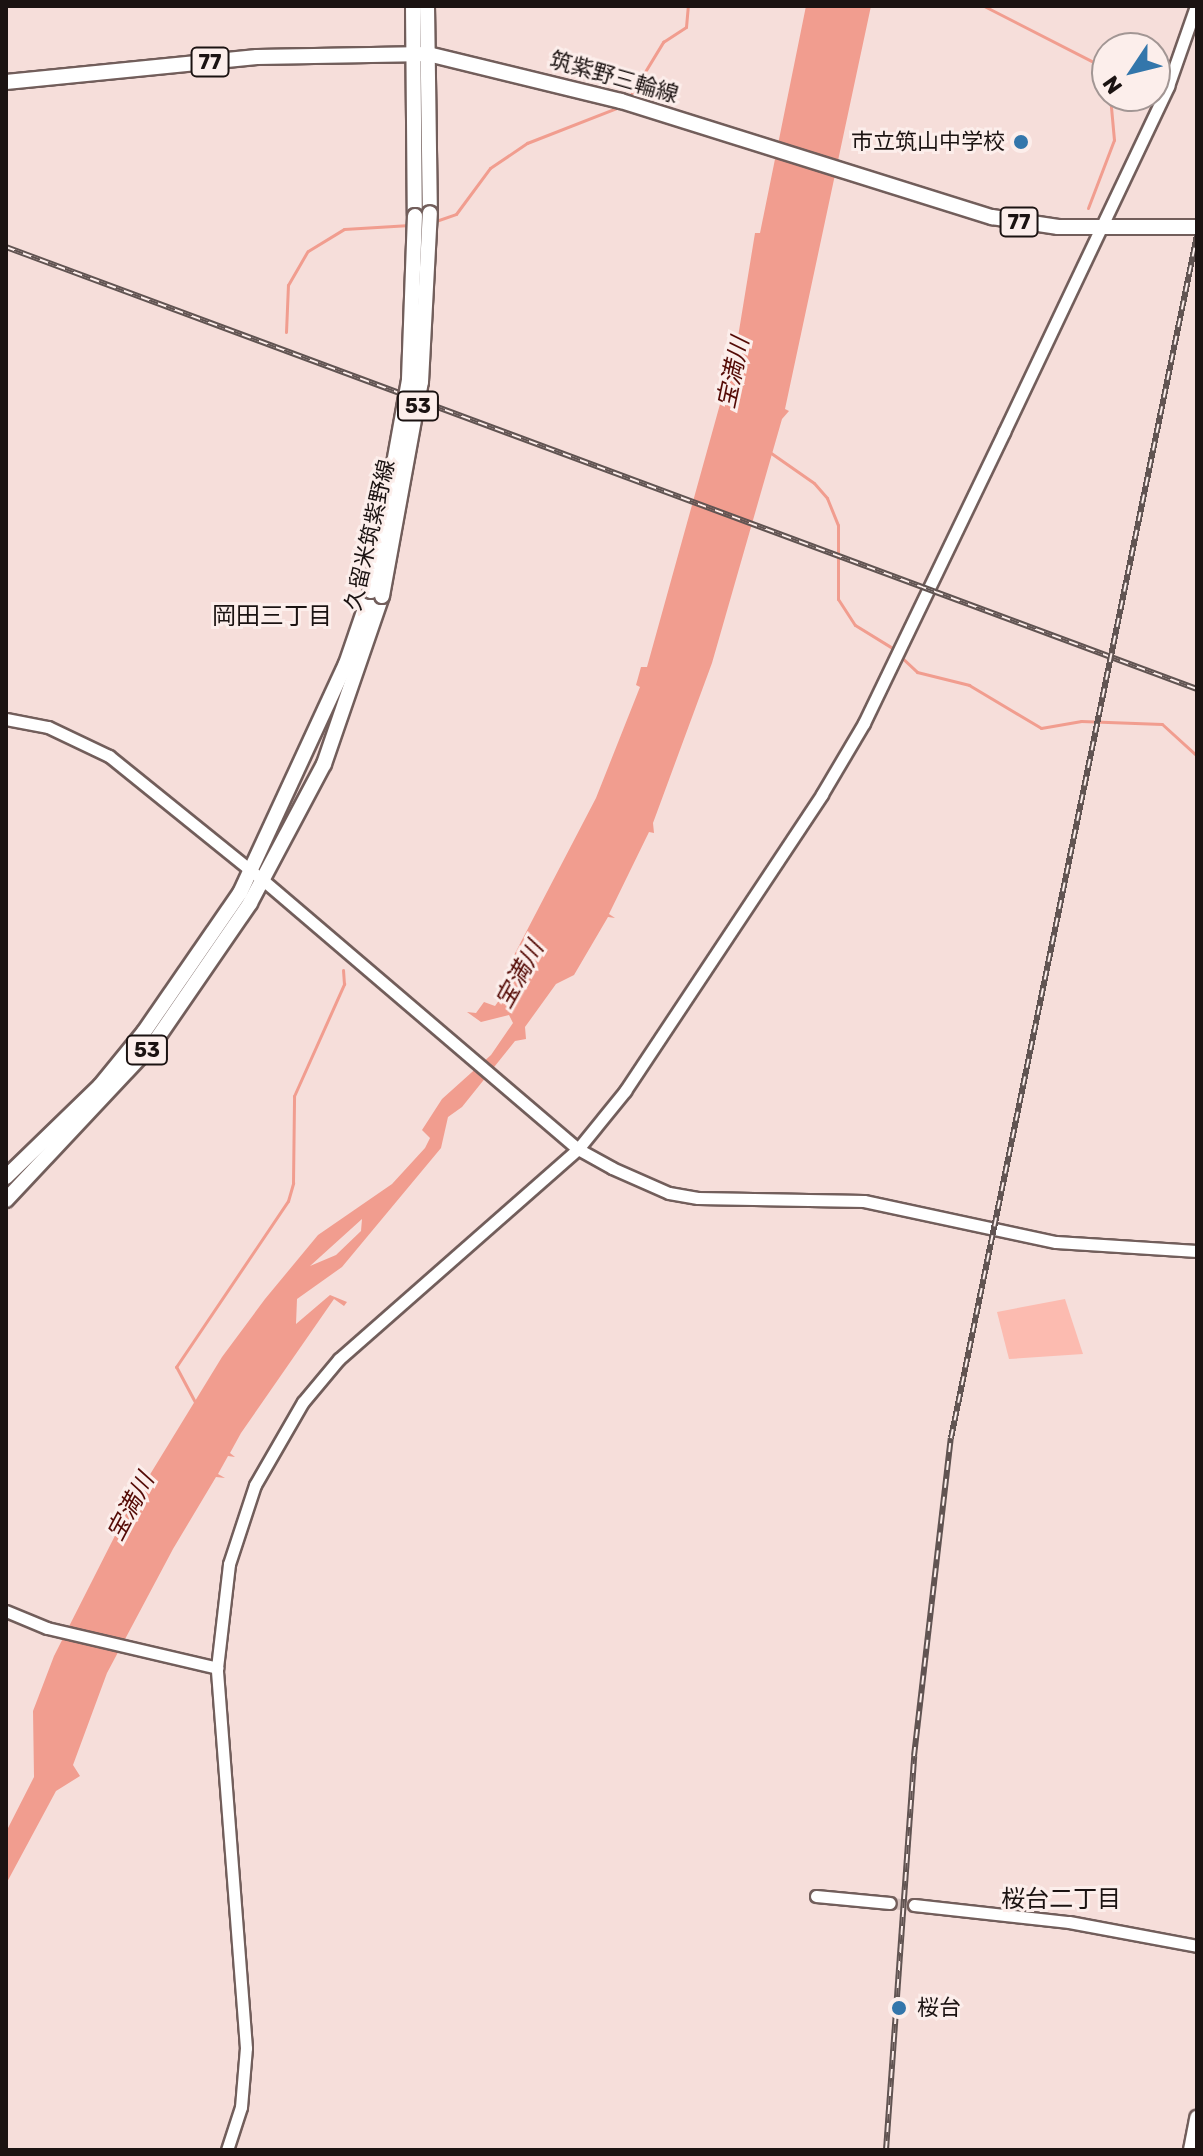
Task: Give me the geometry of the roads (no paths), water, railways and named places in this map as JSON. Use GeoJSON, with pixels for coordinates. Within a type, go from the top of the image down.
{"type":"FeatureCollection","features":[{"type":"Feature","properties":{"kind":"main road","name":"久留米筑紫野線"},"geometry":{"type":"LineString","coordinates":[[413,6],[421,54]]}},
{"type":"Feature","properties":{"kind":"main road","name":"久留米筑紫野線"},"geometry":{"type":"LineString","coordinates":[[6,1200],[156,1040],[264,881],[324,764],[376,593],[409,379],[422,215],[421,54],[427,6]]}},
{"type":"Feature","properties":{"kind":"main road","name":"筑紫野三輪線"},"geometry":{"type":"LineString","coordinates":[[6,82],[257,57],[421,54],[621,101],[992,217],[1098,229],[1197,227]]}},
{"type":"Feature","properties":{"kind":"main road","name":"久留米筑紫野線"},"geometry":{"type":"LineString","coordinates":[[6,1177],[100,1086],[144,1032],[251,870],[376,593]]}},
{"type":"Feature","properties":{"kind":"main road"},"geometry":{"type":"LineString","coordinates":[[1191,2150],[1197,2118]]}},
{"type":"Feature","properties":{"kind":"street"},"geometry":{"type":"LineString","coordinates":[[227,2150],[241,2107],[246,2048],[217,1668],[219,1624],[236,1540],[255,1485],[303,1402],[350,1348],[578,1149],[634,1078],[864,723],[1168,86],[1196,6]]}},
{"type":"Feature","properties":{"kind":"street"},"geometry":{"type":"LineString","coordinates":[[6,719],[48,727],[109,756],[251,870],[578,1149],[669,1193],[698,1198],[864,1201],[1056,1242],[1197,1251]]}},
{"type":"Feature","properties":{"kind":"street"},"geometry":{"type":"LineString","coordinates":[[6,1611],[56,1630],[130,1650],[217,1668]]}},
{"type":"Feature","properties":{"kind":"street"},"geometry":{"type":"LineString","coordinates":[[816,1896],[890,1903]]}},
{"type":"Feature","properties":{"kind":"street"},"geometry":{"type":"LineString","coordinates":[[914,1905],[1069,1922],[1197,1946]]}},
{"type":"Feature","properties":{"kind":"water","name":"宝満川"},"geometry":{"type":"Polygon","coordinates":[[[806,6],[871,6],[785,409],[789,411],[782,419],[712,663],[653,823],[654,833],[649,832],[609,914],[615,918],[608,917],[574,975],[556,984],[525,1027],[526,1039],[515,1041],[462,1107],[448,1117],[441,1148],[342,1267],[297,1299],[296,1324],[330,1295],[347,1302],[344,1306],[334,1299],[241,1433],[230,1453],[235,1457],[228,1456],[218,1474],[225,1478],[216,1477],[173,1549],[107,1673],[73,1765],[80,1776],[56,1791],[6,1884],[6,1832],[34,1777],[33,1711],[54,1656],[127,1512],[222,1357],[265,1299],[318,1235],[392,1184],[425,1148],[430,1138],[422,1130],[442,1099],[491,1055],[513,1023],[509,1015],[481,1022],[467,1012],[476,1013],[484,1002],[495,1006],[522,968],[511,961],[596,798],[640,687],[636,685],[641,667],[647,667],[737,343],[755,233],[760,233],[806,6]],[[362,1219],[310,1266],[336,1255],[361,1231],[362,1219]]]}},
{"type":"Feature","properties":{"kind":"waterway"},"geometry":{"type":"LineString","coordinates":[[629,98],[663,42],[686,27],[688,6]]}},
{"type":"Feature","properties":{"kind":"waterway"},"geometry":{"type":"LineString","coordinates":[[984,6],[1091,61]]}},
{"type":"Feature","properties":{"kind":"waterway"},"geometry":{"type":"LineString","coordinates":[[433,222],[456,214],[490,168],[527,143],[622,106]]}},
{"type":"Feature","properties":{"kind":"waterway"},"geometry":{"type":"LineString","coordinates":[[1088,208],[1114,140],[1111,112]]}},
{"type":"Feature","properties":{"kind":"waterway"},"geometry":{"type":"LineString","coordinates":[[286,332],[288,285],[308,251],[344,229],[410,225]]}},
{"type":"Feature","properties":{"kind":"waterway"},"geometry":{"type":"LineString","coordinates":[[771,453],[814,483],[827,498],[838,525],[838,599],[855,625],[894,649]]}},
{"type":"Feature","properties":{"kind":"waterway"},"geometry":{"type":"LineString","coordinates":[[899,655],[917,672],[969,685],[1041,728],[1081,721],[1162,724],[1197,756]]}},
{"type":"Feature","properties":{"kind":"waterway"},"geometry":{"type":"LineString","coordinates":[[195,1402],[176,1367],[288,1201],[293,1183],[294,1096],[344,984],[343,970]]}},
{"type":"Feature","properties":{"kind":"tunnel"},"geometry":{"type":"LineString","coordinates":[[890,1903],[914,1905]]}},
{"type":"Feature","properties":{"kind":"railway"},"geometry":{"type":"LineString","coordinates":[[886,2150],[914,1756],[951,1438],[1197,235]]}},
{"type":"Feature","properties":{"kind":"railway"},"geometry":{"type":"LineString","coordinates":[[6,247],[1197,689]]}},
{"type":"Feature","properties":{"kind":"place","name":"市立筑山中学校"},"geometry":{"type":"Point","coordinates":[1021,142]}},
{"type":"Feature","properties":{"kind":"place","name":"桜台"},"geometry":{"type":"Point","coordinates":[899,2008]}},
{"type":"Feature","properties":{"kind":"district","name":"岡田三丁目"},"geometry":{"type":"Point","coordinates":[272,617]}},
{"type":"Feature","properties":{"kind":"district","name":"桜台二丁目"},"geometry":{"type":"Point","coordinates":[1061,1900]}}]}
